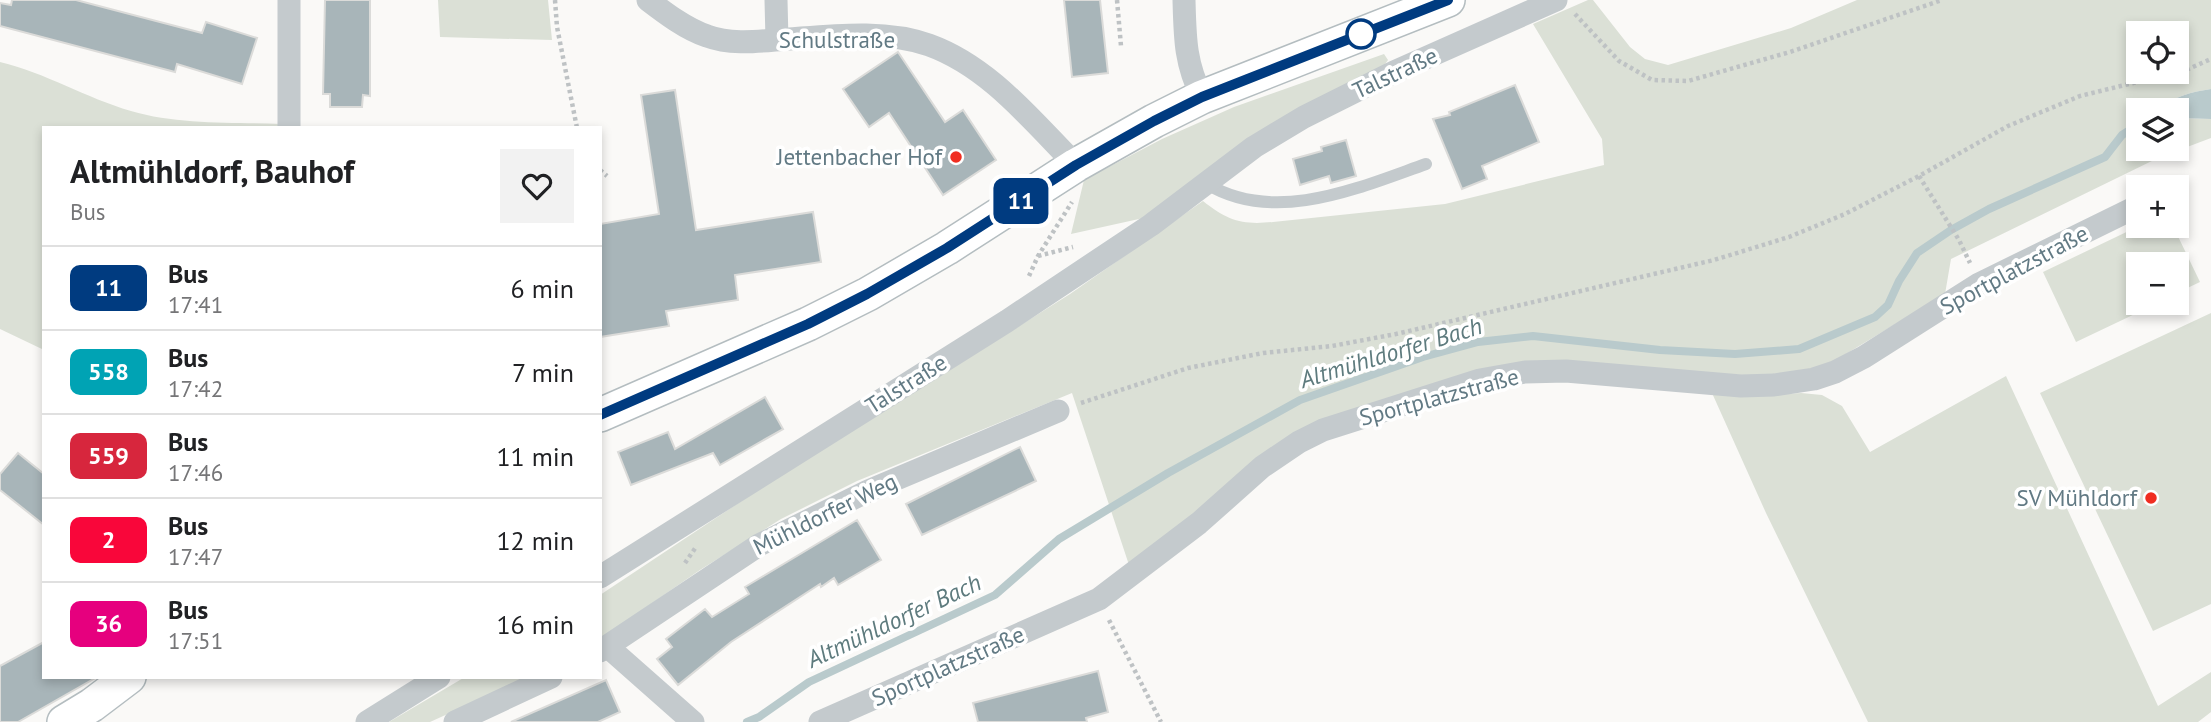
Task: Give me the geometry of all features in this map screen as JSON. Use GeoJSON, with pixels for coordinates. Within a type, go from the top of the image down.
{"type":"FeatureCollection","features":[{"type":"Feature","properties":{"kind":"street"},"geometry":{"type":"LineString","coordinates":[[289,0],[289,126]]}},
{"type":"Feature","properties":{"kind":"street","name":"Schulstraße"},"geometry":{"type":"LineString","coordinates":[[648,0],[673,18],[708,37],[750,42],[864,36],[928,44],[989,78],[1076,165]]}},
{"type":"Feature","properties":{"kind":"street"},"geometry":{"type":"LineString","coordinates":[[776,0],[777,40]]}},
{"type":"Feature","properties":{"kind":"street"},"geometry":{"type":"LineString","coordinates":[[1184,0],[1185,46],[1192,77],[1202,97]]}},
{"type":"Feature","properties":{"kind":"street"},"geometry":{"type":"LineString","coordinates":[[602,414],[808,324],[867,294],[947,248],[1076,165],[1202,97],[1448,0]]}},
{"type":"Feature","properties":{"kind":"street","name":"Talstraße"},"geometry":{"type":"LineString","coordinates":[[602,576],[1007,321],[1151,225],[1254,147],[1304,117],[1394,72],[1563,4]]}},
{"type":"Feature","properties":{"kind":"street","name":"Sportplatzstraße"},"geometry":{"type":"LineString","coordinates":[[820,722],[1099,599],[1199,523],[1262,467],[1299,442],[1323,430],[1480,380],[1525,372],[1566,372],[1741,386],[1774,386],[1814,379],[1864,357],[1979,284],[2126,212]]}},
{"type":"Feature","properties":{"kind":"street","name":"Mühldorfer Weg"},"geometry":{"type":"LineString","coordinates":[[691,720],[604,649],[714,574],[771,539],[868,491],[1058,411]]}},
{"type":"Feature","properties":{"kind":"street"},"geometry":{"type":"LineString","coordinates":[[64,722],[126,679]]}},
{"type":"Feature","properties":{"kind":"street"},"geometry":{"type":"LineString","coordinates":[[366,722],[436,679]]}},
{"type":"Feature","properties":{"kind":"street"},"geometry":{"type":"LineString","coordinates":[[455,722],[547,679]]}},
{"type":"Feature","properties":{"kind":"lane"},"geometry":{"type":"LineString","coordinates":[[1207,184],[1223,194],[1246,200],[1298,201],[1354,190],[1426,164]]}},
{"type":"Feature","properties":{"kind":"path"},"geometry":{"type":"LineString","coordinates":[[555,0],[557,27],[577,126]]}},
{"type":"Feature","properties":{"kind":"path"},"geometry":{"type":"LineString","coordinates":[[1117,0],[1121,46]]}},
{"type":"Feature","properties":{"kind":"path"},"geometry":{"type":"LineString","coordinates":[[1563,4],[1619,61],[1652,80],[1688,81],[1790,52],[1941,0]]}},
{"type":"Feature","properties":{"kind":"path"},"geometry":{"type":"LineString","coordinates":[[1058,411],[1188,368],[1263,353],[1332,346],[1396,334],[1714,260],[1789,237],[1845,214],[2008,126],[2080,96],[2186,70],[2211,59]]}},
{"type":"Feature","properties":{"kind":"path"},"geometry":{"type":"LineString","coordinates":[[1028,278],[1038,256],[1071,207],[1078,183],[1076,165]]}},
{"type":"Feature","properties":{"kind":"path"},"geometry":{"type":"LineString","coordinates":[[602,172],[607,176]]}},
{"type":"Feature","properties":{"kind":"path"},"geometry":{"type":"LineString","coordinates":[[1919,176],[1959,240]]}},
{"type":"Feature","properties":{"kind":"path"},"geometry":{"type":"LineString","coordinates":[[669,607],[688,557],[702,540]]}},
{"type":"Feature","properties":{"kind":"path"},"geometry":{"type":"LineString","coordinates":[[1099,599],[1161,722]]}},
{"type":"Feature","properties":{"kind":"shaded area"},"geometry":{"type":"Polygon","coordinates":[[[438,0],[548,0],[552,40],[440,37],[438,0]]]}},
{"type":"Feature","properties":{"kind":"shaded area"},"geometry":{"type":"Polygon","coordinates":[[[1588,0],[1593,0],[1630,47],[1645,59],[1668,65],[1791,28],[1857,0],[2211,0],[2211,89],[2177,98],[2126,98],[2126,161],[2152,161],[1951,259],[1945,294],[1826,366],[1784,378],[1570,363],[1375,403],[1130,568],[1072,393],[857,481],[781,519],[700,570],[602,638],[602,594],[749,496],[1070,294],[1203,201],[1236,220],[1252,223],[1273,222],[1445,204],[1604,165],[1602,139],[1533,24],[1588,0]]]}},
{"type":"Feature","properties":{"kind":"shaded area"},"geometry":{"type":"Polygon","coordinates":[[[1384,54],[1388,60],[1381,70],[1148,217],[1071,234],[1084,180],[1162,139],[1234,107],[1384,54]]]}},
{"type":"Feature","properties":{"kind":"shaded area"},"geometry":{"type":"Polygon","coordinates":[[[0,62],[34,72],[114,106],[167,119],[281,124],[42,126],[42,349],[0,329],[0,62]]]}},
{"type":"Feature","properties":{"kind":"shaded area"},"geometry":{"type":"Polygon","coordinates":[[[2211,89],[2211,119],[2189,118],[2189,98],[2177,98],[2211,89]]]}},
{"type":"Feature","properties":{"kind":"shaded area"},"geometry":{"type":"Polygon","coordinates":[[[2189,118],[2211,119],[2211,138],[2189,146],[2189,118]]]}},
{"type":"Feature","properties":{"kind":"shaded area"},"geometry":{"type":"Polygon","coordinates":[[[2126,232],[2126,238],[2179,238],[2186,252],[2126,252],[2126,315],[2133,315],[2076,342],[2043,272],[2126,232]]]}},
{"type":"Feature","properties":{"kind":"shaded area"},"geometry":{"type":"Polygon","coordinates":[[[2189,259],[2200,282],[2189,287],[2189,259]]]}},
{"type":"Feature","properties":{"kind":"shaded area","name":"SV Mühldorf"},"geometry":{"type":"Polygon","coordinates":[[[2211,313],[2211,604],[2153,631],[2040,393],[2211,313]]]}},
{"type":"Feature","properties":{"kind":"shaded area"},"geometry":{"type":"Polygon","coordinates":[[[2006,376],[2158,706],[2211,672],[2211,712],[2198,722],[1868,722],[1766,513],[1712,393],[1752,396],[1801,393],[1822,395],[1842,406],[1870,452],[2006,376]]]}},
{"type":"Feature","properties":{"kind":"shaded area"},"geometry":{"type":"Polygon","coordinates":[[[462,679],[525,679],[430,722],[389,722],[462,679]]]}},
{"type":"Feature","properties":{"kind":"building"},"geometry":{"type":"Polygon","coordinates":[[[12,0],[76,0],[202,33],[206,22],[257,38],[242,84],[177,64],[175,72],[0,26],[0,3],[11,5],[12,0]]]}},
{"type":"Feature","properties":{"kind":"building"},"geometry":{"type":"Polygon","coordinates":[[[325,0],[370,0],[370,96],[363,95],[362,107],[330,107],[330,94],[323,94],[325,0]]]}},
{"type":"Feature","properties":{"kind":"building"},"geometry":{"type":"Polygon","coordinates":[[[1064,0],[1100,0],[1108,73],[1072,77],[1064,0]]]}},
{"type":"Feature","properties":{"kind":"building"},"geometry":{"type":"Polygon","coordinates":[[[898,52],[945,122],[963,110],[996,160],[943,195],[889,113],[869,127],[843,89],[898,52]]]}},
{"type":"Feature","properties":{"kind":"building"},"geometry":{"type":"Polygon","coordinates":[[[1515,85],[1539,142],[1482,166],[1487,179],[1462,189],[1433,119],[1450,115],[1449,112],[1515,85]]]}},
{"type":"Feature","properties":{"kind":"building"},"geometry":{"type":"Polygon","coordinates":[[[675,90],[696,230],[813,212],[821,262],[735,275],[738,300],[666,311],[669,326],[602,337],[602,224],[659,214],[641,95],[675,90]]]}},
{"type":"Feature","properties":{"kind":"building"},"geometry":{"type":"Polygon","coordinates":[[[1346,140],[1356,176],[1331,183],[1329,176],[1300,185],[1293,159],[1322,151],[1321,147],[1346,140]]]}},
{"type":"Feature","properties":{"kind":"building"},"geometry":{"type":"Polygon","coordinates":[[[765,397],[783,429],[720,465],[713,453],[631,485],[618,452],[668,432],[675,449],[765,397]]]}},
{"type":"Feature","properties":{"kind":"building"},"geometry":{"type":"Polygon","coordinates":[[[1020,447],[1036,481],[922,535],[906,504],[1020,447]]]}},
{"type":"Feature","properties":{"kind":"building"},"geometry":{"type":"Polygon","coordinates":[[[18,453],[42,472],[42,523],[0,490],[0,474],[18,453]]]}},
{"type":"Feature","properties":{"kind":"building"},"geometry":{"type":"Polygon","coordinates":[[[857,520],[881,560],[838,585],[834,578],[821,587],[820,584],[731,642],[678,685],[657,659],[672,647],[666,639],[705,609],[712,617],[749,594],[745,587],[857,520]]]}},
{"type":"Feature","properties":{"kind":"building"},"geometry":{"type":"Polygon","coordinates":[[[42,643],[42,679],[93,679],[18,722],[0,722],[0,666],[42,643]]]}},
{"type":"Feature","properties":{"kind":"building"},"geometry":{"type":"Polygon","coordinates":[[[1098,671],[1108,712],[1086,718],[1087,722],[978,722],[973,703],[1098,671]]]}},
{"type":"Feature","properties":{"kind":"building"},"geometry":{"type":"Polygon","coordinates":[[[606,680],[620,712],[598,722],[511,722],[606,680]]]}},
{"type":"Feature","properties":{"kind":"waterway","name":"Altmühldorfer Bach"},"geometry":{"type":"LineString","coordinates":[[747,722],[759,717],[809,682],[995,595],[1059,539],[1168,473],[1300,400],[1423,357],[1478,342],[1533,336],[1660,350],[1735,354],[1799,349],[1875,317],[1888,305],[1917,253],[1951,230],[1989,209],[2105,157],[2126,132]]}},
{"type":"Feature","properties":{"kind":"bus line","name":"11"},"geometry":{"type":"LineString","coordinates":[[602,414],[808,324],[867,294],[947,248],[1076,165],[1202,97],[1448,0]]}},
{"type":"Feature","properties":{"kind":"place","name":"Jettenbacher Hof"},"geometry":{"type":"Point","coordinates":[956,157]}},
{"type":"Feature","properties":{"kind":"place","name":"SV Mühldorf"},"geometry":{"type":"Point","coordinates":[2151,498]}}]}
